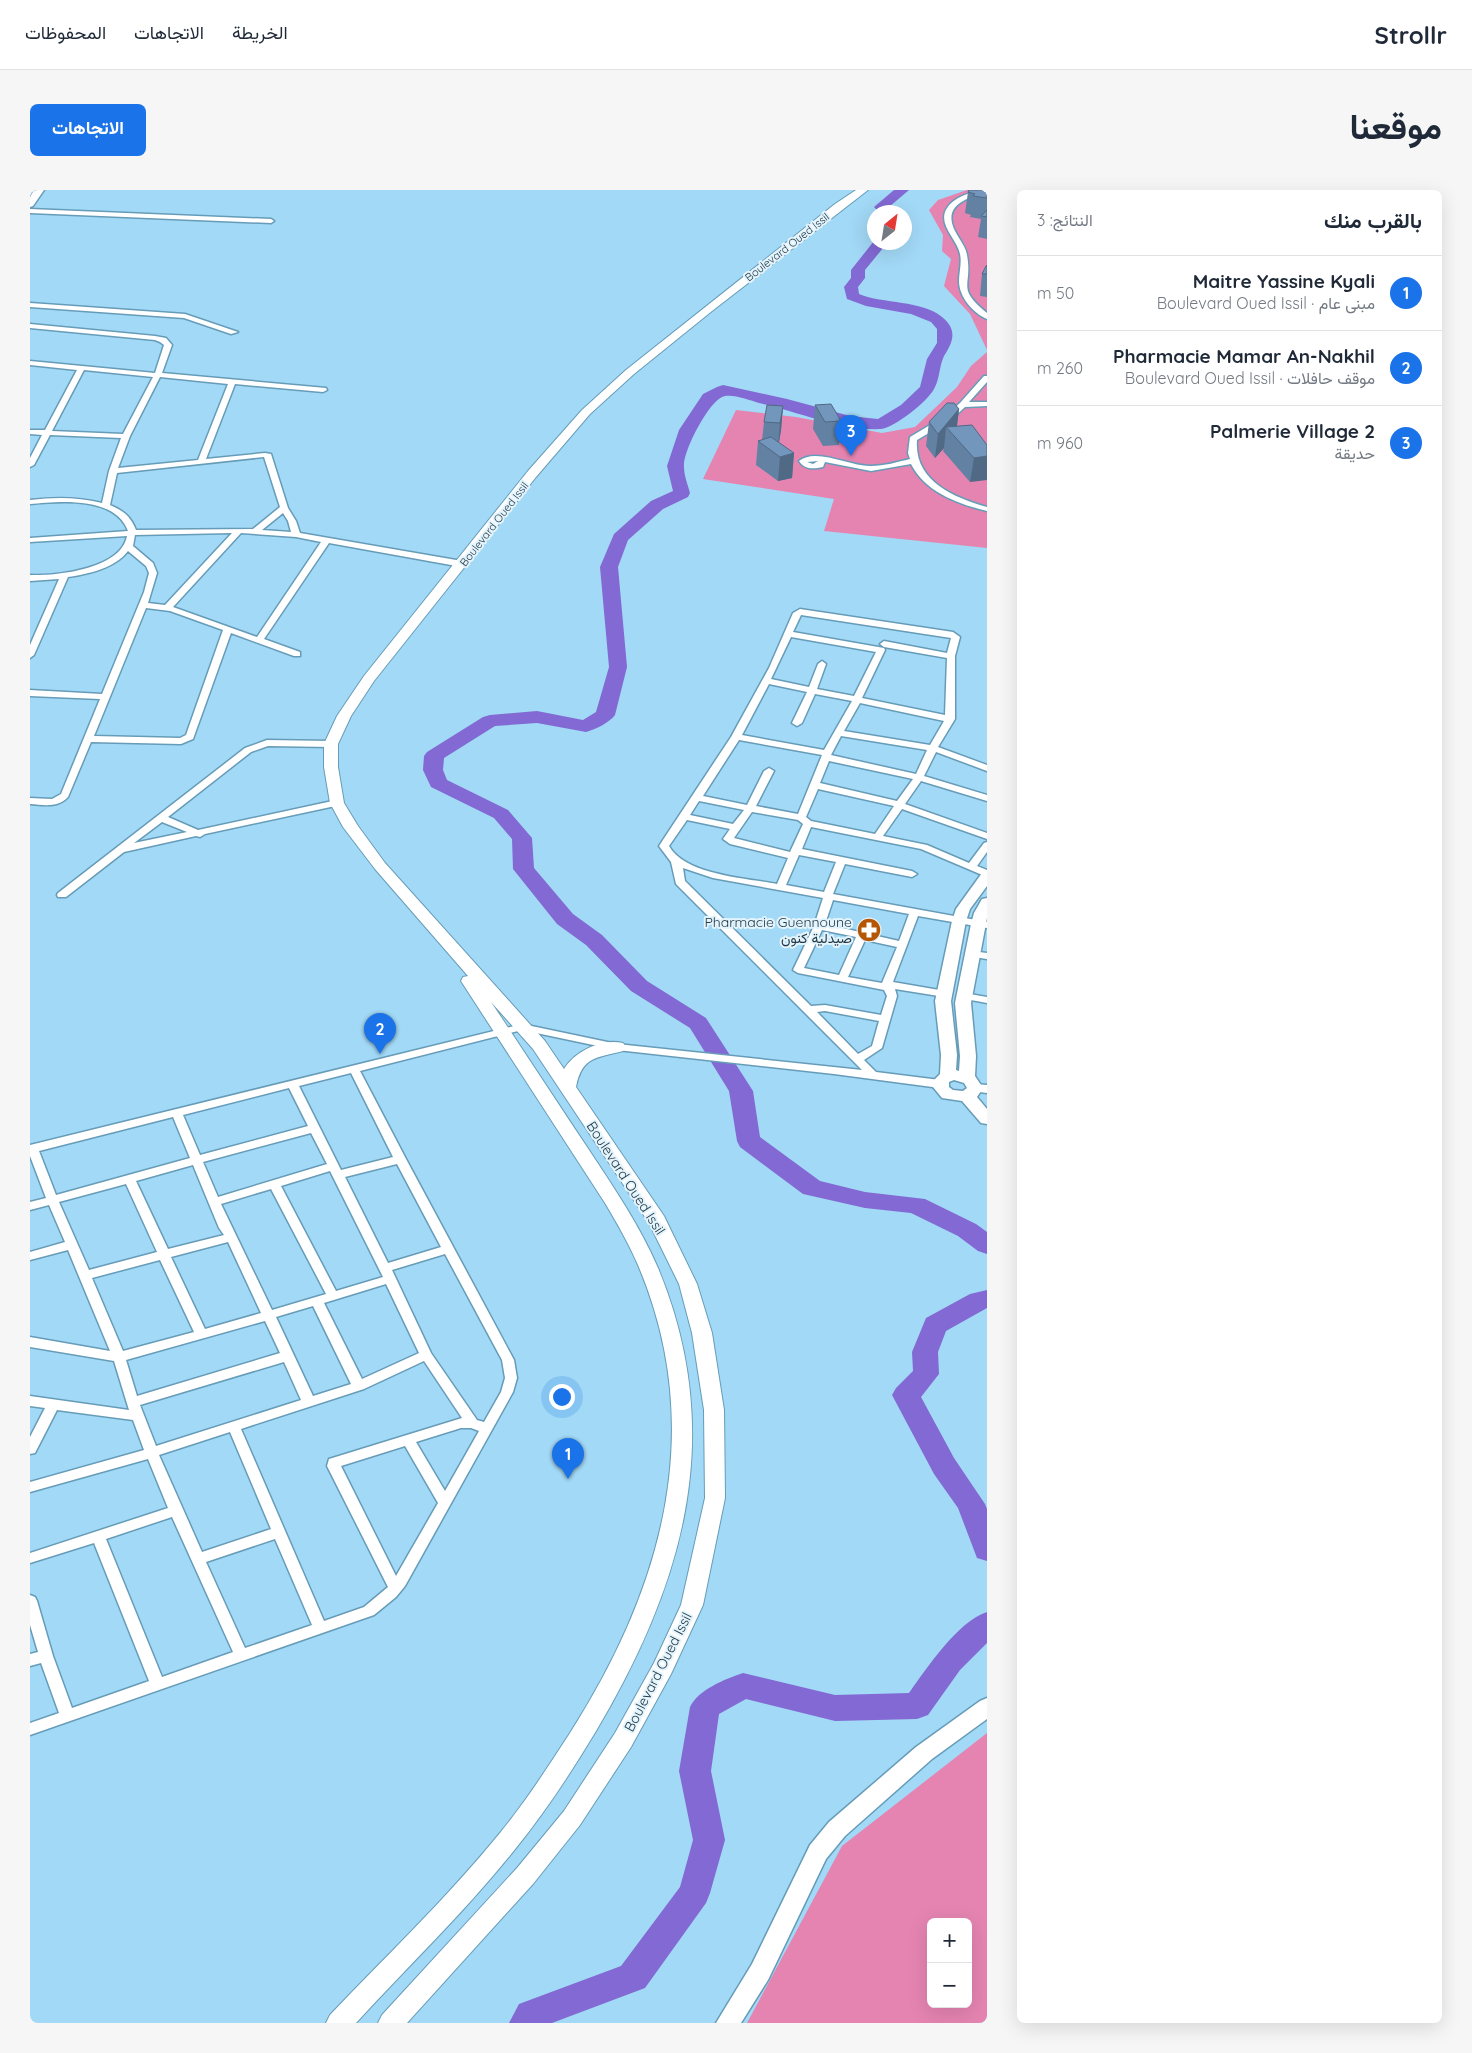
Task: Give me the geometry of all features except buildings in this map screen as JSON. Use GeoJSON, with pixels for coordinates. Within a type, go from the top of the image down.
{"type":"FeatureCollection","features":[{"type":"Feature","properties":{"kind":"main road","name":"Boulevard Oued Issil"},"geometry":{"type":"LineString","coordinates":[[391,2023],[525,1876],[572,1818],[623,1740],[663,1667],[692,1605],[705,1550],[715,1498],[714,1410],[702,1333],[688,1284],[657,1221],[539,1045],[380,866],[351,827],[337,803],[331,767],[331,744],[344,716],[368,680],[532,474],[586,412],[602,396],[809,229],[864,190]]}},
{"type":"Feature","properties":{"kind":"main road","name":"Boulevard Oued Issil"},"geometry":{"type":"LineString","coordinates":[[339,2023],[496,1855],[555,1778],[596,1711],[630,1648],[663,1566],[676,1513],[682,1431],[680,1402],[664,1311],[652,1276],[629,1229],[439,934]]}},
{"type":"Feature","properties":{"kind":"main road"},"geometry":{"type":"LineString","coordinates":[[567,1088],[568,1075],[579,1059],[596,1050],[617,1047]]}},
{"type":"Feature","properties":{"kind":"street"},"geometry":{"type":"LineString","coordinates":[[987,190],[962,199],[952,206],[948,220],[954,237],[962,251],[965,265],[964,292],[975,307],[987,317]]}},
{"type":"Feature","properties":{"kind":"street"},"geometry":{"type":"LineString","coordinates":[[30,211],[271,221]]}},
{"type":"Feature","properties":{"kind":"street"},"geometry":{"type":"LineString","coordinates":[[30,306],[186,316],[234,332]]}},
{"type":"Feature","properties":{"kind":"street"},"geometry":{"type":"LineString","coordinates":[[30,326],[164,340],[169,347],[126,436],[113,471],[106,506]]}},
{"type":"Feature","properties":{"kind":"street"},"geometry":{"type":"LineString","coordinates":[[30,363],[323,390]]}},
{"type":"Feature","properties":{"kind":"street"},"geometry":{"type":"LineString","coordinates":[[30,465],[82,368]]}},
{"type":"Feature","properties":{"kind":"street"},"geometry":{"type":"LineString","coordinates":[[987,378],[963,405],[948,418],[914,439],[912,451],[914,461],[925,478],[940,490],[960,500],[987,509]]}},
{"type":"Feature","properties":{"kind":"street"},"geometry":{"type":"LineString","coordinates":[[201,461],[232,382]]}},
{"type":"Feature","properties":{"kind":"street"},"geometry":{"type":"LineString","coordinates":[[975,391],[987,393]]}},
{"type":"Feature","properties":{"kind":"street"},"geometry":{"type":"LineString","coordinates":[[963,405],[987,404]]}},
{"type":"Feature","properties":{"kind":"street"},"geometry":{"type":"LineString","coordinates":[[30,432],[126,436]]}},
{"type":"Feature","properties":{"kind":"street"},"geometry":{"type":"LineString","coordinates":[[113,471],[267,455],[284,508],[292,521],[296,536]]}},
{"type":"Feature","properties":{"kind":"street"},"geometry":{"type":"LineString","coordinates":[[822,461],[868,469],[914,461]]}},
{"type":"Feature","properties":{"kind":"street"},"geometry":{"type":"LineString","coordinates":[[30,502],[64,499],[106,506],[124,517],[130,524],[132,533],[128,546],[114,559],[92,570],[64,577],[30,578]]}},
{"type":"Feature","properties":{"kind":"street"},"geometry":{"type":"LineString","coordinates":[[255,531],[284,508]]}},
{"type":"Feature","properties":{"kind":"street"},"geometry":{"type":"LineString","coordinates":[[30,540],[132,533],[239,530],[296,536],[462,564]]}},
{"type":"Feature","properties":{"kind":"street"},"geometry":{"type":"LineString","coordinates":[[167,608],[239,530]]}},
{"type":"Feature","properties":{"kind":"street"},"geometry":{"type":"LineString","coordinates":[[259,640],[326,541]]}},
{"type":"Feature","properties":{"kind":"street"},"geometry":{"type":"LineString","coordinates":[[30,801],[54,802],[62,798],[68,790],[104,697],[143,605],[153,573],[150,566],[128,546]]}},
{"type":"Feature","properties":{"kind":"street"},"geometry":{"type":"LineString","coordinates":[[30,655],[64,577]]}},
{"type":"Feature","properties":{"kind":"street"},"geometry":{"type":"LineString","coordinates":[[143,605],[167,608],[297,654]]}},
{"type":"Feature","properties":{"kind":"street"},"geometry":{"type":"LineString","coordinates":[[878,836],[919,777],[950,719],[951,656],[955,636],[802,612],[797,613],[766,681],[736,737],[664,846],[667,853],[676,860],[702,872],[982,925]]}},
{"type":"Feature","properties":{"kind":"street"},"geometry":{"type":"LineString","coordinates":[[780,888],[795,853],[814,785],[826,756],[840,733],[893,626]]}},
{"type":"Feature","properties":{"kind":"street"},"geometry":{"type":"LineString","coordinates":[[88,739],[181,741],[190,737],[228,629]]}},
{"type":"Feature","properties":{"kind":"street"},"geometry":{"type":"LineString","coordinates":[[787,634],[951,656]]}},
{"type":"Feature","properties":{"kind":"street"},"geometry":{"type":"LineString","coordinates":[[797,723],[822,664]]}},
{"type":"Feature","properties":{"kind":"street"},"geometry":{"type":"LineString","coordinates":[[766,681],[950,719]]}},
{"type":"Feature","properties":{"kind":"street"},"geometry":{"type":"LineString","coordinates":[[30,693],[104,697]]}},
{"type":"Feature","properties":{"kind":"street"},"geometry":{"type":"LineString","coordinates":[[840,733],[933,748],[987,768]]}},
{"type":"Feature","properties":{"kind":"street"},"geometry":{"type":"LineString","coordinates":[[736,737],[919,777],[987,798]]}},
{"type":"Feature","properties":{"kind":"street"},"geometry":{"type":"LineString","coordinates":[[62,895],[253,747],[267,744],[331,744]]}},
{"type":"Feature","properties":{"kind":"street"},"geometry":{"type":"LineString","coordinates":[[768,771],[750,808],[728,839],[731,842],[842,860],[912,874]]}},
{"type":"Feature","properties":{"kind":"street"},"geometry":{"type":"LineString","coordinates":[[814,785],[900,805],[987,836]]}},
{"type":"Feature","properties":{"kind":"street"},"geometry":{"type":"LineString","coordinates":[[697,798],[878,836],[934,850],[987,875],[963,909],[958,920],[943,1001],[948,1055],[944,1080]]}},
{"type":"Feature","properties":{"kind":"street"},"geometry":{"type":"LineString","coordinates":[[121,850],[337,803]]}},
{"type":"Feature","properties":{"kind":"street"},"geometry":{"type":"LineString","coordinates":[[684,816],[736,828]]}},
{"type":"Feature","properties":{"kind":"street"},"geometry":{"type":"LineString","coordinates":[[162,818],[200,834]]}},
{"type":"Feature","properties":{"kind":"street"},"geometry":{"type":"LineString","coordinates":[[971,866],[987,845]]}},
{"type":"Feature","properties":{"kind":"street"},"geometry":{"type":"LineString","coordinates":[[676,860],[680,882],[874,1076]]}},
{"type":"Feature","properties":{"kind":"street"},"geometry":{"type":"LineString","coordinates":[[800,971],[797,968],[819,926],[842,860]]}},
{"type":"Feature","properties":{"kind":"street"},"geometry":{"type":"LineString","coordinates":[[987,902],[981,912],[982,925],[972,954],[962,1003],[974,1088],[987,1119]]}},
{"type":"Feature","properties":{"kind":"street"},"geometry":{"type":"LineString","coordinates":[[857,1059],[877,1048],[892,996],[888,986],[914,913]]}},
{"type":"Feature","properties":{"kind":"street"},"geometry":{"type":"LineString","coordinates":[[819,926],[903,945]]}},
{"type":"Feature","properties":{"kind":"street"},"geometry":{"type":"LineString","coordinates":[[842,979],[862,936]]}},
{"type":"Feature","properties":{"kind":"street"},"geometry":{"type":"LineString","coordinates":[[972,954],[987,956]]}},
{"type":"Feature","properties":{"kind":"street"},"geometry":{"type":"LineString","coordinates":[[779,981],[800,971],[945,994]]}},
{"type":"Feature","properties":{"kind":"street"},"geometry":{"type":"LineString","coordinates":[[964,996],[987,1000]]}},
{"type":"Feature","properties":{"kind":"street"},"geometry":{"type":"LineString","coordinates":[[808,1010],[825,1008],[886,1019]]}},
{"type":"Feature","properties":{"kind":"street"},"geometry":{"type":"LineString","coordinates":[[241,1654],[176,1511],[138,1416],[119,1357],[86,1275],[70,1245],[32,1149],[522,1027],[617,1047],[874,1076],[944,1080],[974,1088]]}},
{"type":"Feature","properties":{"kind":"street"},"geometry":{"type":"LineString","coordinates":[[30,1730],[241,1654],[321,1629],[369,1611],[400,1582],[507,1392],[510,1385],[511,1371],[508,1360],[400,1160],[354,1069]]}},
{"type":"Feature","properties":{"kind":"street"},"geometry":{"type":"LineString","coordinates":[[292,1084],[426,1355],[472,1422]]}},
{"type":"Feature","properties":{"kind":"street"},"geometry":{"type":"LineString","coordinates":[[177,1113],[198,1159],[225,1228],[232,1236],[309,1402]]}},
{"type":"Feature","properties":{"kind":"street"},"geometry":{"type":"LineString","coordinates":[[30,1206],[315,1128]]}},
{"type":"Feature","properties":{"kind":"street"},"geometry":{"type":"LineString","coordinates":[[215,1202],[275,1185],[336,1171],[400,1160]]}},
{"type":"Feature","properties":{"kind":"street"},"geometry":{"type":"LineString","coordinates":[[129,1178],[200,1335]]}},
{"type":"Feature","properties":{"kind":"street"},"geometry":{"type":"LineString","coordinates":[[275,1185],[333,1296]]}},
{"type":"Feature","properties":{"kind":"street"},"geometry":{"type":"LineString","coordinates":[[86,1275],[232,1236]]}},
{"type":"Feature","properties":{"kind":"street"},"geometry":{"type":"LineString","coordinates":[[30,1256],[70,1245]]}},
{"type":"Feature","properties":{"kind":"street"},"geometry":{"type":"LineString","coordinates":[[30,1342],[119,1357],[333,1296],[448,1248]]}},
{"type":"Feature","properties":{"kind":"street"},"geometry":{"type":"LineString","coordinates":[[317,1301],[359,1386]]}},
{"type":"Feature","properties":{"kind":"street"},"geometry":{"type":"LineString","coordinates":[[30,1487],[153,1452],[359,1386],[426,1355]]}},
{"type":"Feature","properties":{"kind":"street"},"geometry":{"type":"LineString","coordinates":[[134,1402],[287,1356]]}},
{"type":"Feature","properties":{"kind":"street"},"geometry":{"type":"LineString","coordinates":[[30,1401],[138,1416]]}},
{"type":"Feature","properties":{"kind":"street"},"geometry":{"type":"LineString","coordinates":[[30,1449],[53,1405]]}},
{"type":"Feature","properties":{"kind":"street"},"geometry":{"type":"LineString","coordinates":[[395,1588],[334,1466],[338,1461],[461,1422],[472,1422],[486,1428]]}},
{"type":"Feature","properties":{"kind":"street"},"geometry":{"type":"LineString","coordinates":[[234,1427],[321,1629]]}},
{"type":"Feature","properties":{"kind":"street"},"geometry":{"type":"LineString","coordinates":[[408,1439],[445,1503]]}},
{"type":"Feature","properties":{"kind":"street"},"geometry":{"type":"LineString","coordinates":[[30,1558],[176,1511]]}},
{"type":"Feature","properties":{"kind":"street"},"geometry":{"type":"LineString","coordinates":[[198,1559],[280,1532]]}},
{"type":"Feature","properties":{"kind":"street"},"geometry":{"type":"LineString","coordinates":[[98,1537],[158,1685]]}},
{"type":"Feature","properties":{"kind":"street"},"geometry":{"type":"LineString","coordinates":[[30,1601],[46,1656],[68,1716]]}},
{"type":"Feature","properties":{"kind":"street"},"geometry":{"type":"LineString","coordinates":[[30,1660],[46,1656]]}},
{"type":"Feature","properties":{"kind":"street"},"geometry":{"type":"LineString","coordinates":[[728,2023],[760,1972],[818,1852],[837,1829],[924,1753],[987,1707]]}},
{"type":"Feature","properties":{"kind":"shaded area"},"geometry":{"type":"Polygon","coordinates":[[[967,190],[987,190],[987,350],[970,314],[944,286],[951,259],[942,251],[943,235],[929,210],[938,200],[967,190]]]}},
{"type":"Feature","properties":{"kind":"shaded area"},"geometry":{"type":"Polygon","coordinates":[[[987,352],[987,548],[824,531],[834,499],[703,479],[736,410],[796,417],[882,433],[915,427],[957,387],[971,366],[987,352]]]}},
{"type":"Feature","properties":{"kind":"shaded area"},"geometry":{"type":"Polygon","coordinates":[[[987,1733],[987,2023],[747,2023],[842,1846],[987,1733]]]}},
{"type":"Feature","properties":{"kind":"waterway"},"geometry":{"type":"LineString","coordinates":[[883,205],[902,190]]}},
{"type":"Feature","properties":{"kind":"waterway"},"geometry":{"type":"LineString","coordinates":[[874,250],[858,270],[858,278],[851,287],[852,296],[866,302],[915,310],[936,319],[944,328],[945,343],[935,359],[927,388],[907,408],[881,424],[849,421],[787,404],[723,390],[709,397],[687,430],[675,466],[682,493],[657,505],[620,538],[609,567],[618,667],[605,715],[586,726],[537,717],[490,721],[434,756],[433,770],[438,783],[501,814],[522,838],[524,869],[565,919],[594,940],[639,986],[698,1023],[741,1091],[749,1141],[812,1188],[865,1200],[916,1205],[967,1230],[987,1245]]}},
{"type":"Feature","properties":{"kind":"waterway"},"geometry":{"type":"LineString","coordinates":[[987,1299],[979,1301],[935,1325],[925,1352],[926,1374],[906,1395],[944,1466],[971,1504],[987,1550]]}},
{"type":"Feature","properties":{"kind":"waterway"},"geometry":{"type":"LineString","coordinates":[[526,2023],[531,2015],[633,1977],[694,1893],[709,1840],[695,1771],[705,1707],[743,1686],[835,1708],[917,1706],[949,1661],[987,1624]]}},
{"type":"Feature","properties":{"kind":"place","name":"Palmerie Village 2"},"geometry":{"type":"Point","coordinates":[851,456]}},
{"type":"Feature","properties":{"kind":"place","name":"Pharmacie Guennoune صيدلية كنون"},"geometry":{"type":"Point","coordinates":[869,930]}},
{"type":"Feature","properties":{"kind":"place","name":"Pharmacie Mamar An-Nakhil"},"geometry":{"type":"Point","coordinates":[380,1054]}},
{"type":"Feature","properties":{"kind":"place","name":"Maitre Yassine Kyali"},"geometry":{"type":"Point","coordinates":[568,1479]}}]}
